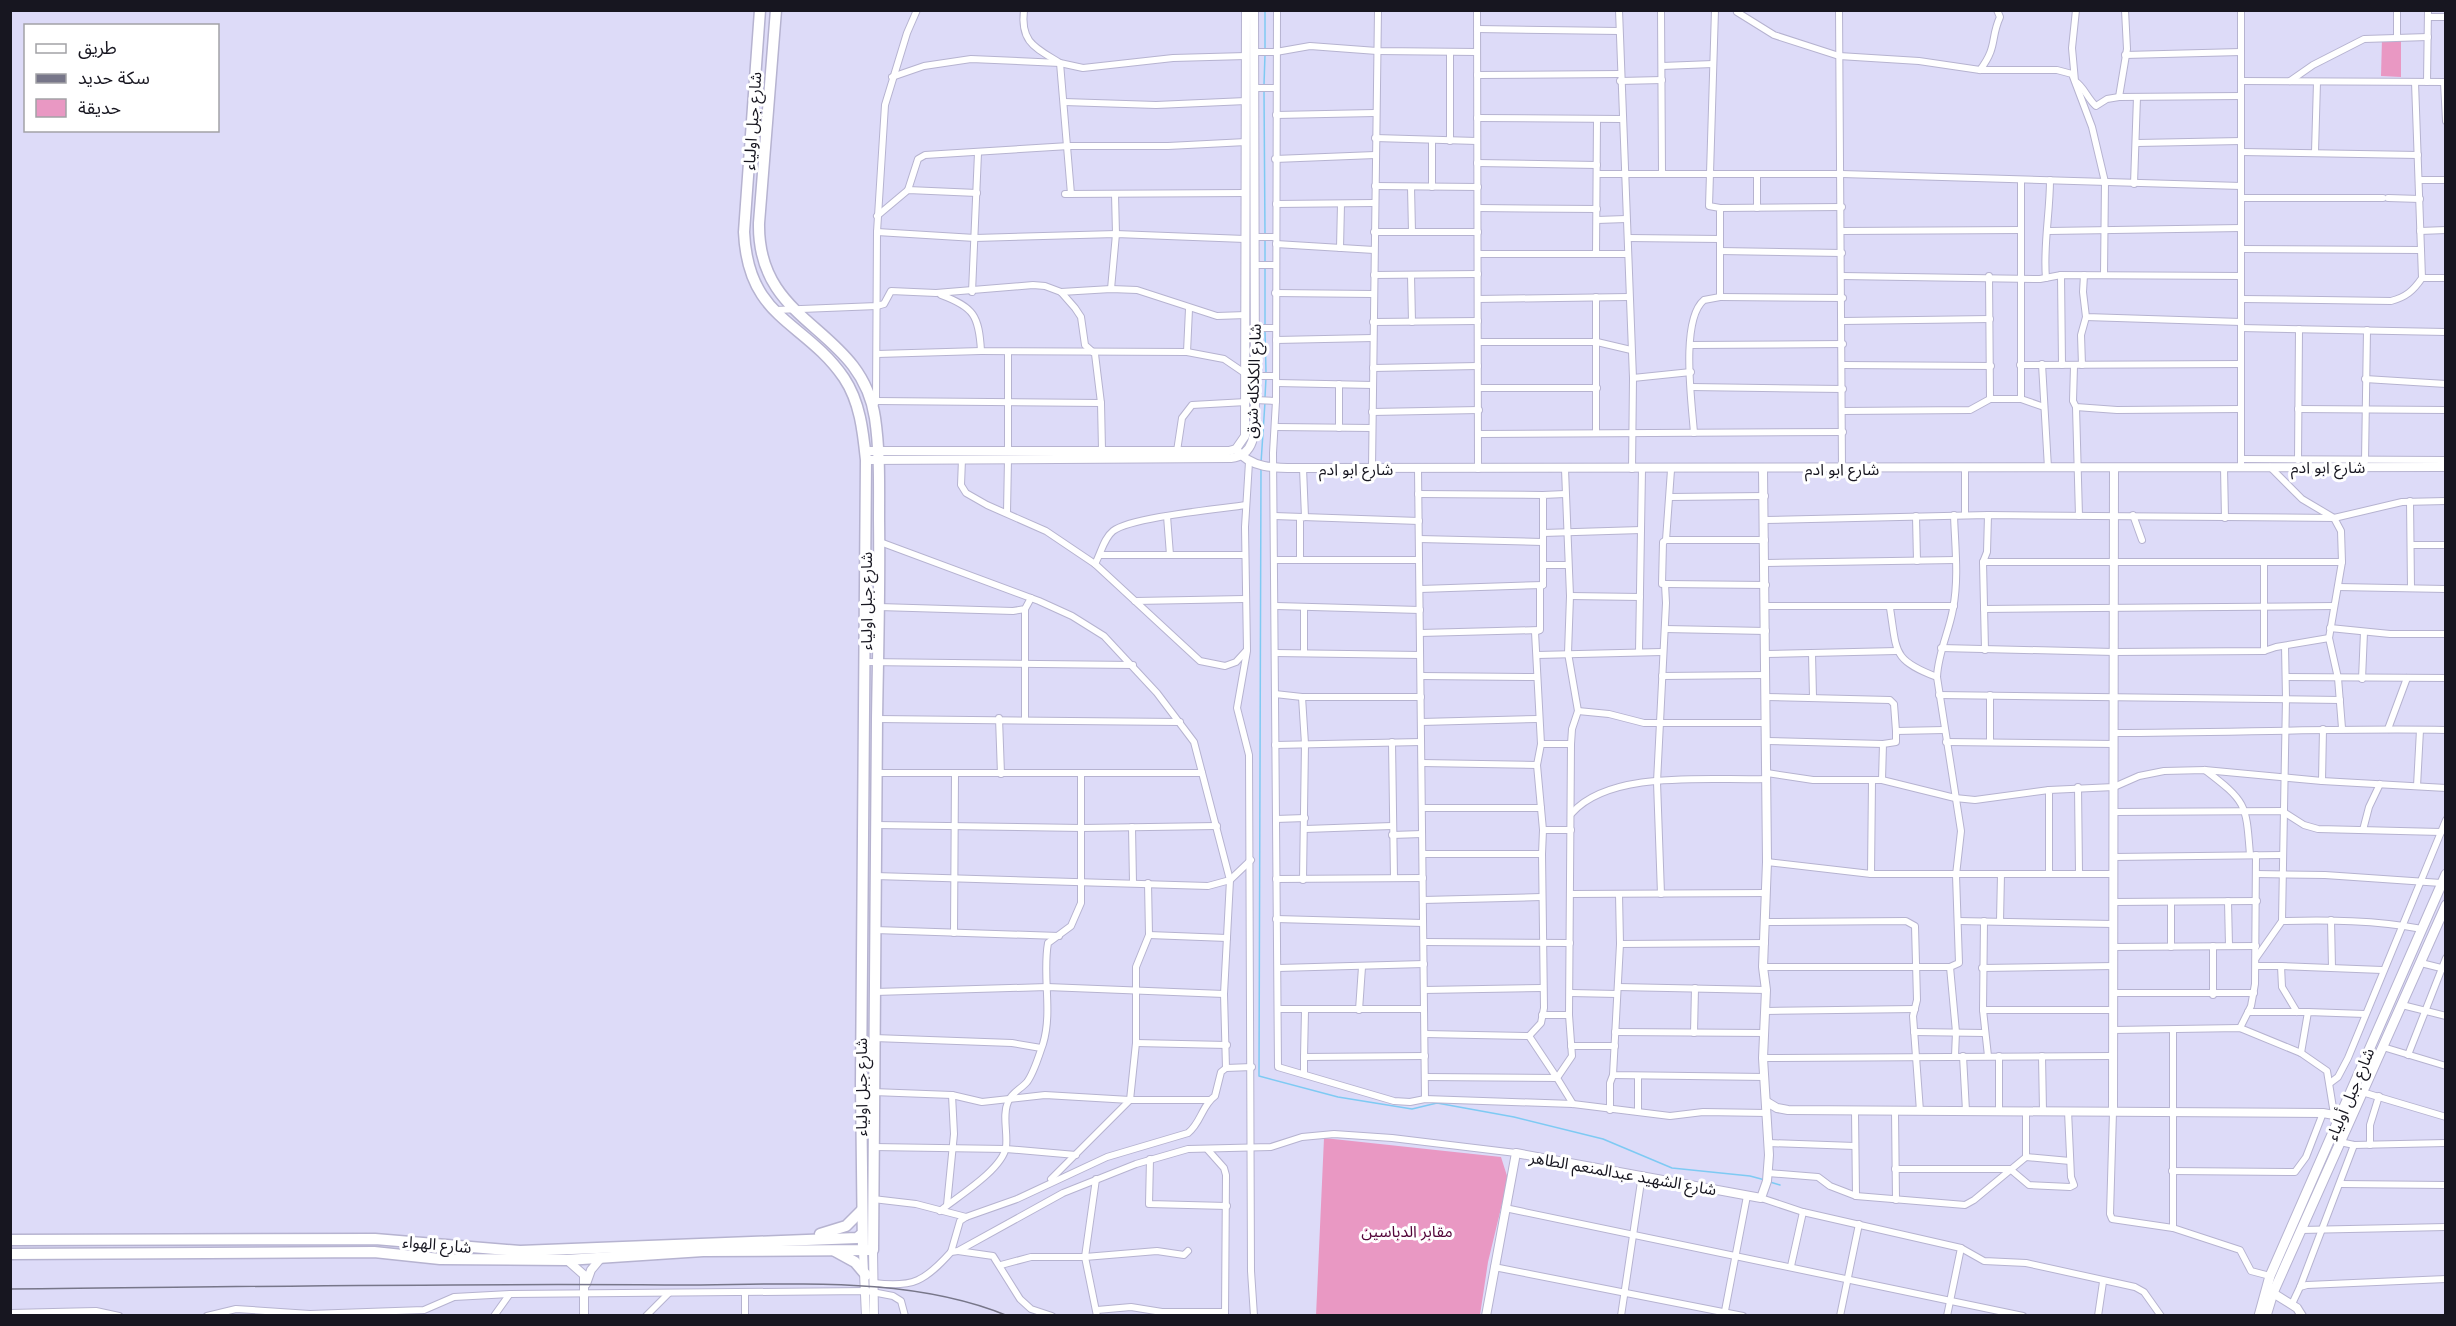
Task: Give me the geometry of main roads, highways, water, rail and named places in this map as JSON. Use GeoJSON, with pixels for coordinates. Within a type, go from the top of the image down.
{"type":"FeatureCollection","features":[{"type":"Feature","properties":{"kind":"highway","name":"شارع جبل اولياء"},"geometry":{"type":"LineString","coordinates":[[760,10],[744,232],[749,265],[772,310],[843,377],[857,404],[865,456],[862,1210],[870,1235]]}},
{"type":"Feature","properties":{"kind":"highway","name":"شارع جبل اولياء"},"geometry":{"type":"LineString","coordinates":[[776,10],[759,241],[763,260],[773,285],[793,310],[847,357],[864,382],[875,405],[878,456],[879,662],[873,1199],[870,1235]]}},
{"type":"Feature","properties":{"kind":"highway"},"geometry":{"type":"LineString","coordinates":[[800,1239],[846,1227],[862,1210]]}},
{"type":"Feature","properties":{"kind":"highway","name":"شارع الهواء"},"geometry":{"type":"LineString","coordinates":[[10,1240],[375,1239],[520,1251],[857,1238],[870,1235],[868,1250],[703,1251],[567,1260],[440,1259],[374,1252],[10,1254]]}},
{"type":"Feature","properties":{"kind":"highway"},"geometry":{"type":"LineString","coordinates":[[835,1251],[855,1262],[870,1285]]}},
{"type":"Feature","properties":{"kind":"main road","name":"شارع جبل أولياء"},"geometry":{"type":"LineString","coordinates":[[2259,1316],[2270,1276],[2342,1116],[2443,879]]}},
{"type":"Feature","properties":{"kind":"main road","name":"شارع جبل أولياء"},"geometry":{"type":"LineString","coordinates":[[2266,1316],[2273,1293],[2340,1142],[2342,1116],[2362,1092],[2443,917],[2445,905]]}},
{"type":"Feature","properties":{"kind":"waterway"},"geometry":{"type":"LineString","coordinates":[[1265,10],[1265,49]]}},
{"type":"Feature","properties":{"kind":"waterway"},"geometry":{"type":"LineString","coordinates":[[1264,85],[1265,54]]}},
{"type":"Feature","properties":{"kind":"waterway"},"geometry":{"type":"LineString","coordinates":[[1264,90],[1265,235]]}},
{"type":"Feature","properties":{"kind":"waterway"},"geometry":{"type":"LineString","coordinates":[[1265,240],[1265,262]]}},
{"type":"Feature","properties":{"kind":"waterway"},"geometry":{"type":"LineString","coordinates":[[1265,267],[1265,325]]}},
{"type":"Feature","properties":{"kind":"waterway"},"geometry":{"type":"LineString","coordinates":[[1265,330],[1266,373]]}},
{"type":"Feature","properties":{"kind":"waterway"},"geometry":{"type":"LineString","coordinates":[[1265,397],[1266,378]]}},
{"type":"Feature","properties":{"kind":"waterway"},"geometry":{"type":"LineString","coordinates":[[1261,463],[1265,402]]}},
{"type":"Feature","properties":{"kind":"waterway"},"geometry":{"type":"LineString","coordinates":[[1261,468],[1259,1076],[1338,1097],[1412,1109],[1437,1103],[1514,1117],[1603,1139],[1672,1168],[1750,1176],[1765,1180]]}},
{"type":"Feature","properties":{"kind":"waterway"},"geometry":{"type":"LineString","coordinates":[[1770,1182],[1780,1185]]}},
{"type":"Feature","properties":{"kind":"railway"},"geometry":{"type":"LineString","coordinates":[[10,1289],[420,1285],[840,1285],[927,1293],[968,1302],[1008,1316]]}},
{"type":"Feature","properties":{"kind":"park label","name":"مقابر الدباسين"},"geometry":{"type":"Point","coordinates":[1407,1231]}}]}
